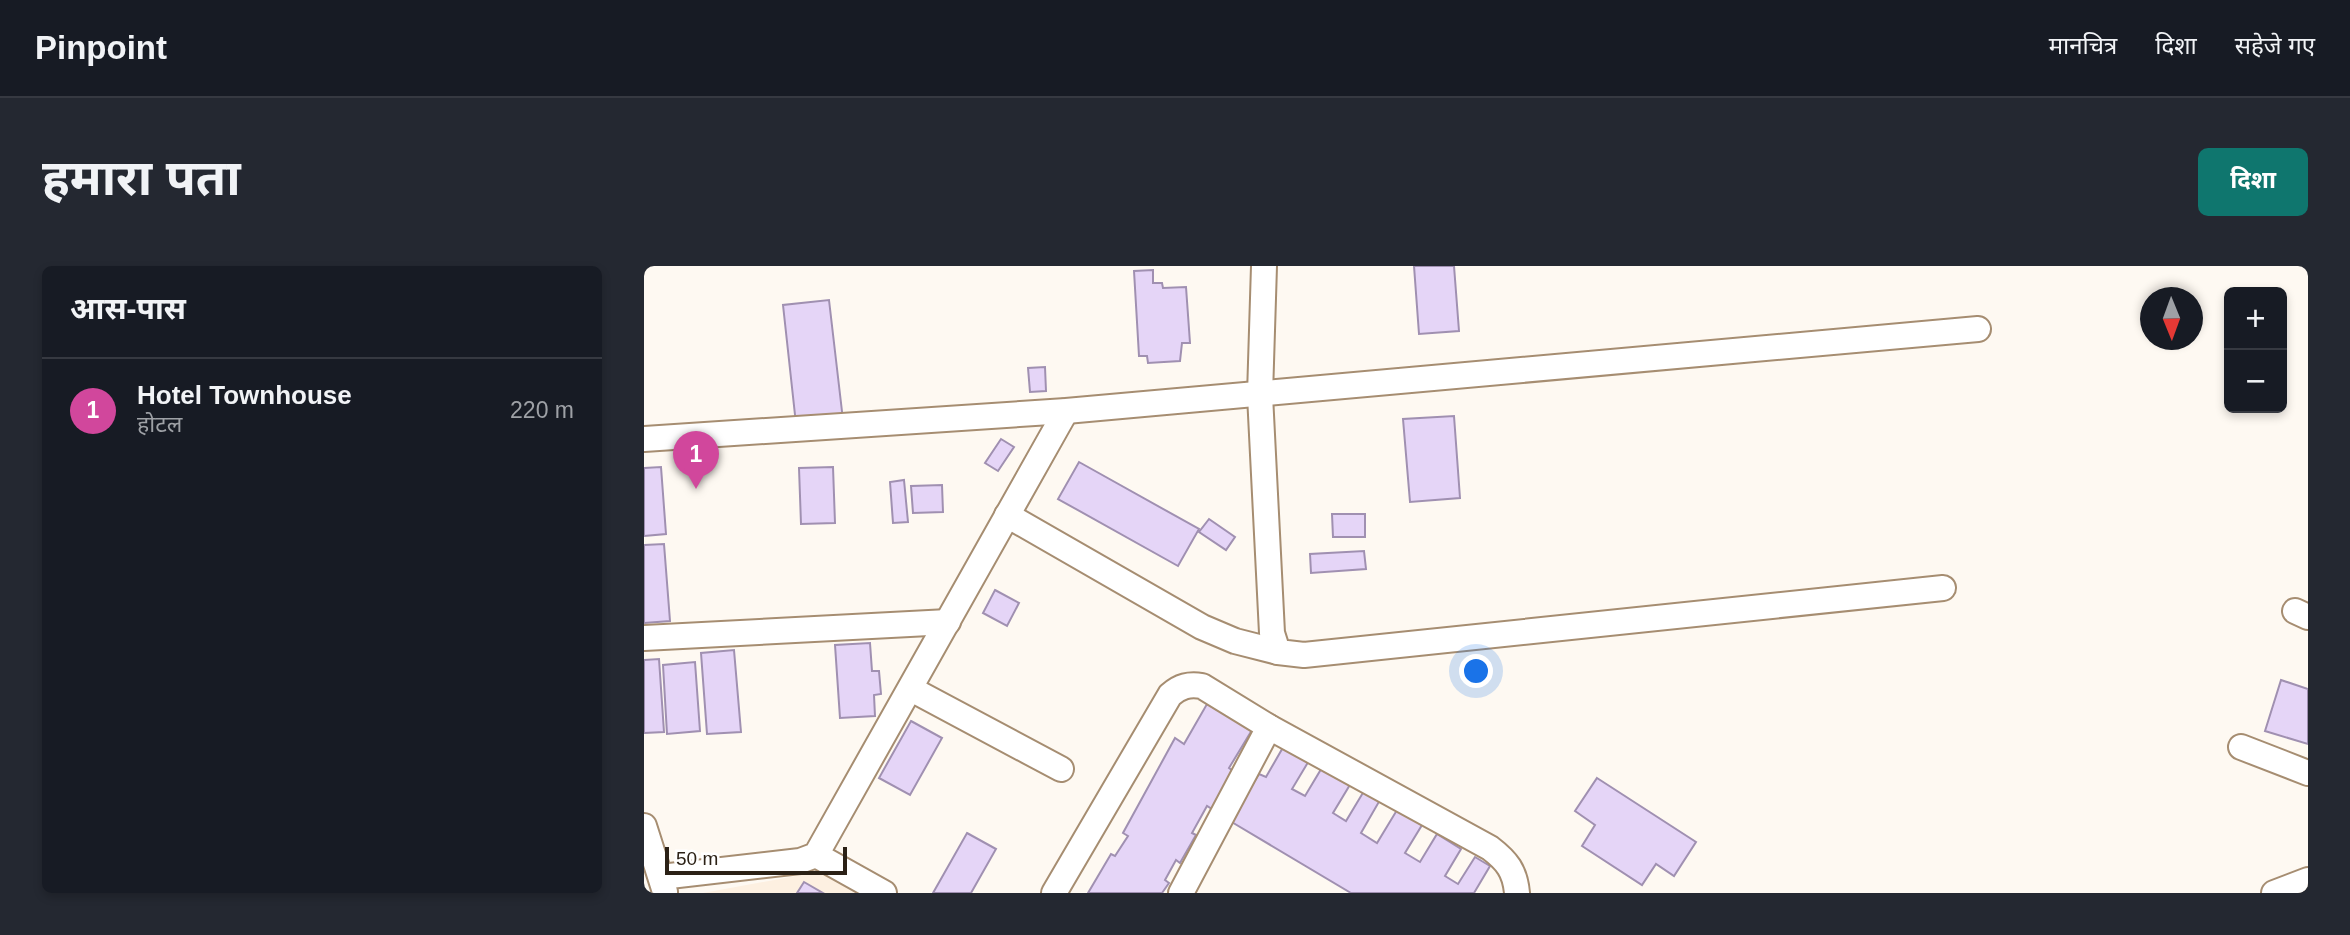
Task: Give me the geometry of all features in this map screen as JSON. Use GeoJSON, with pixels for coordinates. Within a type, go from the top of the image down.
{"type":"FeatureCollection","features":[{"type":"Feature","properties":{"kind":"street"},"geometry":{"type":"LineString","coordinates":[[1264,266],[1260,395],[1272,632],[1278,652]]}},
{"type":"Feature","properties":{"kind":"street"},"geometry":{"type":"LineString","coordinates":[[644,439],[1066,411],[1978,329]]}},
{"type":"Feature","properties":{"kind":"street"},"geometry":{"type":"LineString","coordinates":[[644,826],[663,885],[800,861],[816,855],[1066,411]]}},
{"type":"Feature","properties":{"kind":"street"},"geometry":{"type":"LineString","coordinates":[[1007,515],[1202,626],[1235,641],[1278,652],[1304,655],[1944,588]]}},
{"type":"Feature","properties":{"kind":"street"},"geometry":{"type":"LineString","coordinates":[[644,638],[948,622]]}},
{"type":"Feature","properties":{"kind":"street"},"geometry":{"type":"LineString","coordinates":[[1054,893],[1170,695],[1177,688],[1190,685],[1202,686],[1269,727],[1490,848],[1507,861],[1515,875],[1517,893]]}},
{"type":"Feature","properties":{"kind":"street"},"geometry":{"type":"LineString","coordinates":[[911,689],[1061,769]]}},
{"type":"Feature","properties":{"kind":"street"},"geometry":{"type":"LineString","coordinates":[[1181,893],[1269,727]]}},
{"type":"Feature","properties":{"kind":"street"},"geometry":{"type":"LineString","coordinates":[[2241,747],[2308,773]]}},
{"type":"Feature","properties":{"kind":"street"},"geometry":{"type":"LineString","coordinates":[[816,855],[884,893]]}},
{"type":"Feature","properties":{"kind":"street"},"geometry":{"type":"LineString","coordinates":[[2274,893],[2308,880]]}},
{"type":"Feature","properties":{"kind":"shaded area"},"geometry":{"type":"Polygon","coordinates":[[[823,871],[858,893],[703,893],[823,871]]]}},
{"type":"Feature","properties":{"kind":"building"},"geometry":{"type":"Polygon","coordinates":[[[1414,266],[1454,266],[1459,331],[1419,334],[1414,266]]]}},
{"type":"Feature","properties":{"kind":"building"},"geometry":{"type":"Polygon","coordinates":[[[1153,270],[1153,283],[1162,283],[1163,288],[1186,287],[1190,343],[1182,343],[1180,361],[1148,363],[1147,356],[1139,356],[1134,271],[1153,270]]]}},
{"type":"Feature","properties":{"kind":"building"},"geometry":{"type":"Polygon","coordinates":[[[829,300],[843,420],[796,424],[783,305],[829,300]]]}},
{"type":"Feature","properties":{"kind":"building"},"geometry":{"type":"Polygon","coordinates":[[[1045,367],[1046,391],[1030,392],[1028,368],[1045,367]]]}},
{"type":"Feature","properties":{"kind":"building"},"geometry":{"type":"Polygon","coordinates":[[[1454,416],[1460,498],[1410,502],[1403,419],[1454,416]]]}},
{"type":"Feature","properties":{"kind":"building"},"geometry":{"type":"Polygon","coordinates":[[[1001,439],[1014,447],[998,471],[985,463],[1001,439]]]}},
{"type":"Feature","properties":{"kind":"building"},"geometry":{"type":"Polygon","coordinates":[[[1079,462],[1199,529],[1178,566],[1058,499],[1079,462]]]}},
{"type":"Feature","properties":{"kind":"building"},"geometry":{"type":"Polygon","coordinates":[[[661,467],[666,534],[644,536],[644,468],[661,467]]]}},
{"type":"Feature","properties":{"kind":"building"},"geometry":{"type":"Polygon","coordinates":[[[833,467],[835,523],[801,524],[799,468],[833,467]]]}},
{"type":"Feature","properties":{"kind":"building"},"geometry":{"type":"Polygon","coordinates":[[[904,480],[908,522],[893,523],[890,482],[904,480]]]}},
{"type":"Feature","properties":{"kind":"building"},"geometry":{"type":"Polygon","coordinates":[[[942,485],[943,512],[913,513],[911,486],[942,485]]]}},
{"type":"Feature","properties":{"kind":"building"},"geometry":{"type":"Polygon","coordinates":[[[1332,514],[1365,514],[1365,537],[1333,537],[1332,514]]]}},
{"type":"Feature","properties":{"kind":"building"},"geometry":{"type":"Polygon","coordinates":[[[1209,519],[1235,537],[1226,550],[1199,532],[1209,519]]]}},
{"type":"Feature","properties":{"kind":"building"},"geometry":{"type":"Polygon","coordinates":[[[664,544],[670,621],[644,623],[644,545],[664,544]]]}},
{"type":"Feature","properties":{"kind":"building"},"geometry":{"type":"Polygon","coordinates":[[[1364,551],[1366,569],[1311,573],[1310,554],[1364,551]]]}},
{"type":"Feature","properties":{"kind":"building"},"geometry":{"type":"Polygon","coordinates":[[[995,590],[1019,603],[1007,626],[983,613],[995,590]]]}},
{"type":"Feature","properties":{"kind":"building"},"geometry":{"type":"Polygon","coordinates":[[[870,643],[872,671],[879,671],[881,694],[874,695],[875,716],[840,718],[835,645],[870,643]]]}},
{"type":"Feature","properties":{"kind":"building"},"geometry":{"type":"Polygon","coordinates":[[[734,650],[741,732],[707,734],[701,653],[734,650]]]}},
{"type":"Feature","properties":{"kind":"building"},"geometry":{"type":"Polygon","coordinates":[[[659,659],[664,732],[644,733],[644,660],[659,659]]]}},
{"type":"Feature","properties":{"kind":"building"},"geometry":{"type":"Polygon","coordinates":[[[695,662],[700,731],[667,734],[663,665],[695,662]]]}},
{"type":"Feature","properties":{"kind":"building"},"geometry":{"type":"Polygon","coordinates":[[[2281,680],[2308,689],[2308,744],[2265,731],[2281,680]]]}},
{"type":"Feature","properties":{"kind":"building"},"geometry":{"type":"Polygon","coordinates":[[[1207,704],[1252,730],[1229,768],[1233,771],[1212,809],[1207,806],[1192,833],[1196,835],[1180,863],[1176,860],[1165,880],[1169,883],[1162,893],[1088,893],[1111,854],[1115,856],[1128,836],[1123,833],[1175,738],[1184,744],[1207,704]]]}},
{"type":"Feature","properties":{"kind":"building"},"geometry":{"type":"Polygon","coordinates":[[[911,721],[942,738],[910,795],[879,778],[911,721]]]}},
{"type":"Feature","properties":{"kind":"building"},"geometry":{"type":"Polygon","coordinates":[[[1285,744],[1310,759],[1292,789],[1305,796],[1323,766],[1351,783],[1333,813],[1346,821],[1364,791],[1380,800],[1361,833],[1377,843],[1397,810],[1422,825],[1405,853],[1420,862],[1437,834],[1461,849],[1445,876],[1458,884],[1475,857],[1490,866],[1474,893],[1351,893],[1230,821],[1259,774],[1266,777],[1285,744]]]}},
{"type":"Feature","properties":{"kind":"building"},"geometry":{"type":"Polygon","coordinates":[[[1597,778],[1696,842],[1674,876],[1656,864],[1642,885],[1582,846],[1595,825],[1575,811],[1597,778]]]}},
{"type":"Feature","properties":{"kind":"building"},"geometry":{"type":"Polygon","coordinates":[[[967,833],[996,849],[971,893],[933,893],[967,833]]]}},
{"type":"Feature","properties":{"kind":"building"},"geometry":{"type":"Polygon","coordinates":[[[804,882],[823,893],[797,893],[804,882]]]}},
{"type":"Feature","properties":{"kind":"place","name":"Hotel Townhouse"},"geometry":{"type":"Point","coordinates":[696,489]}}]}
